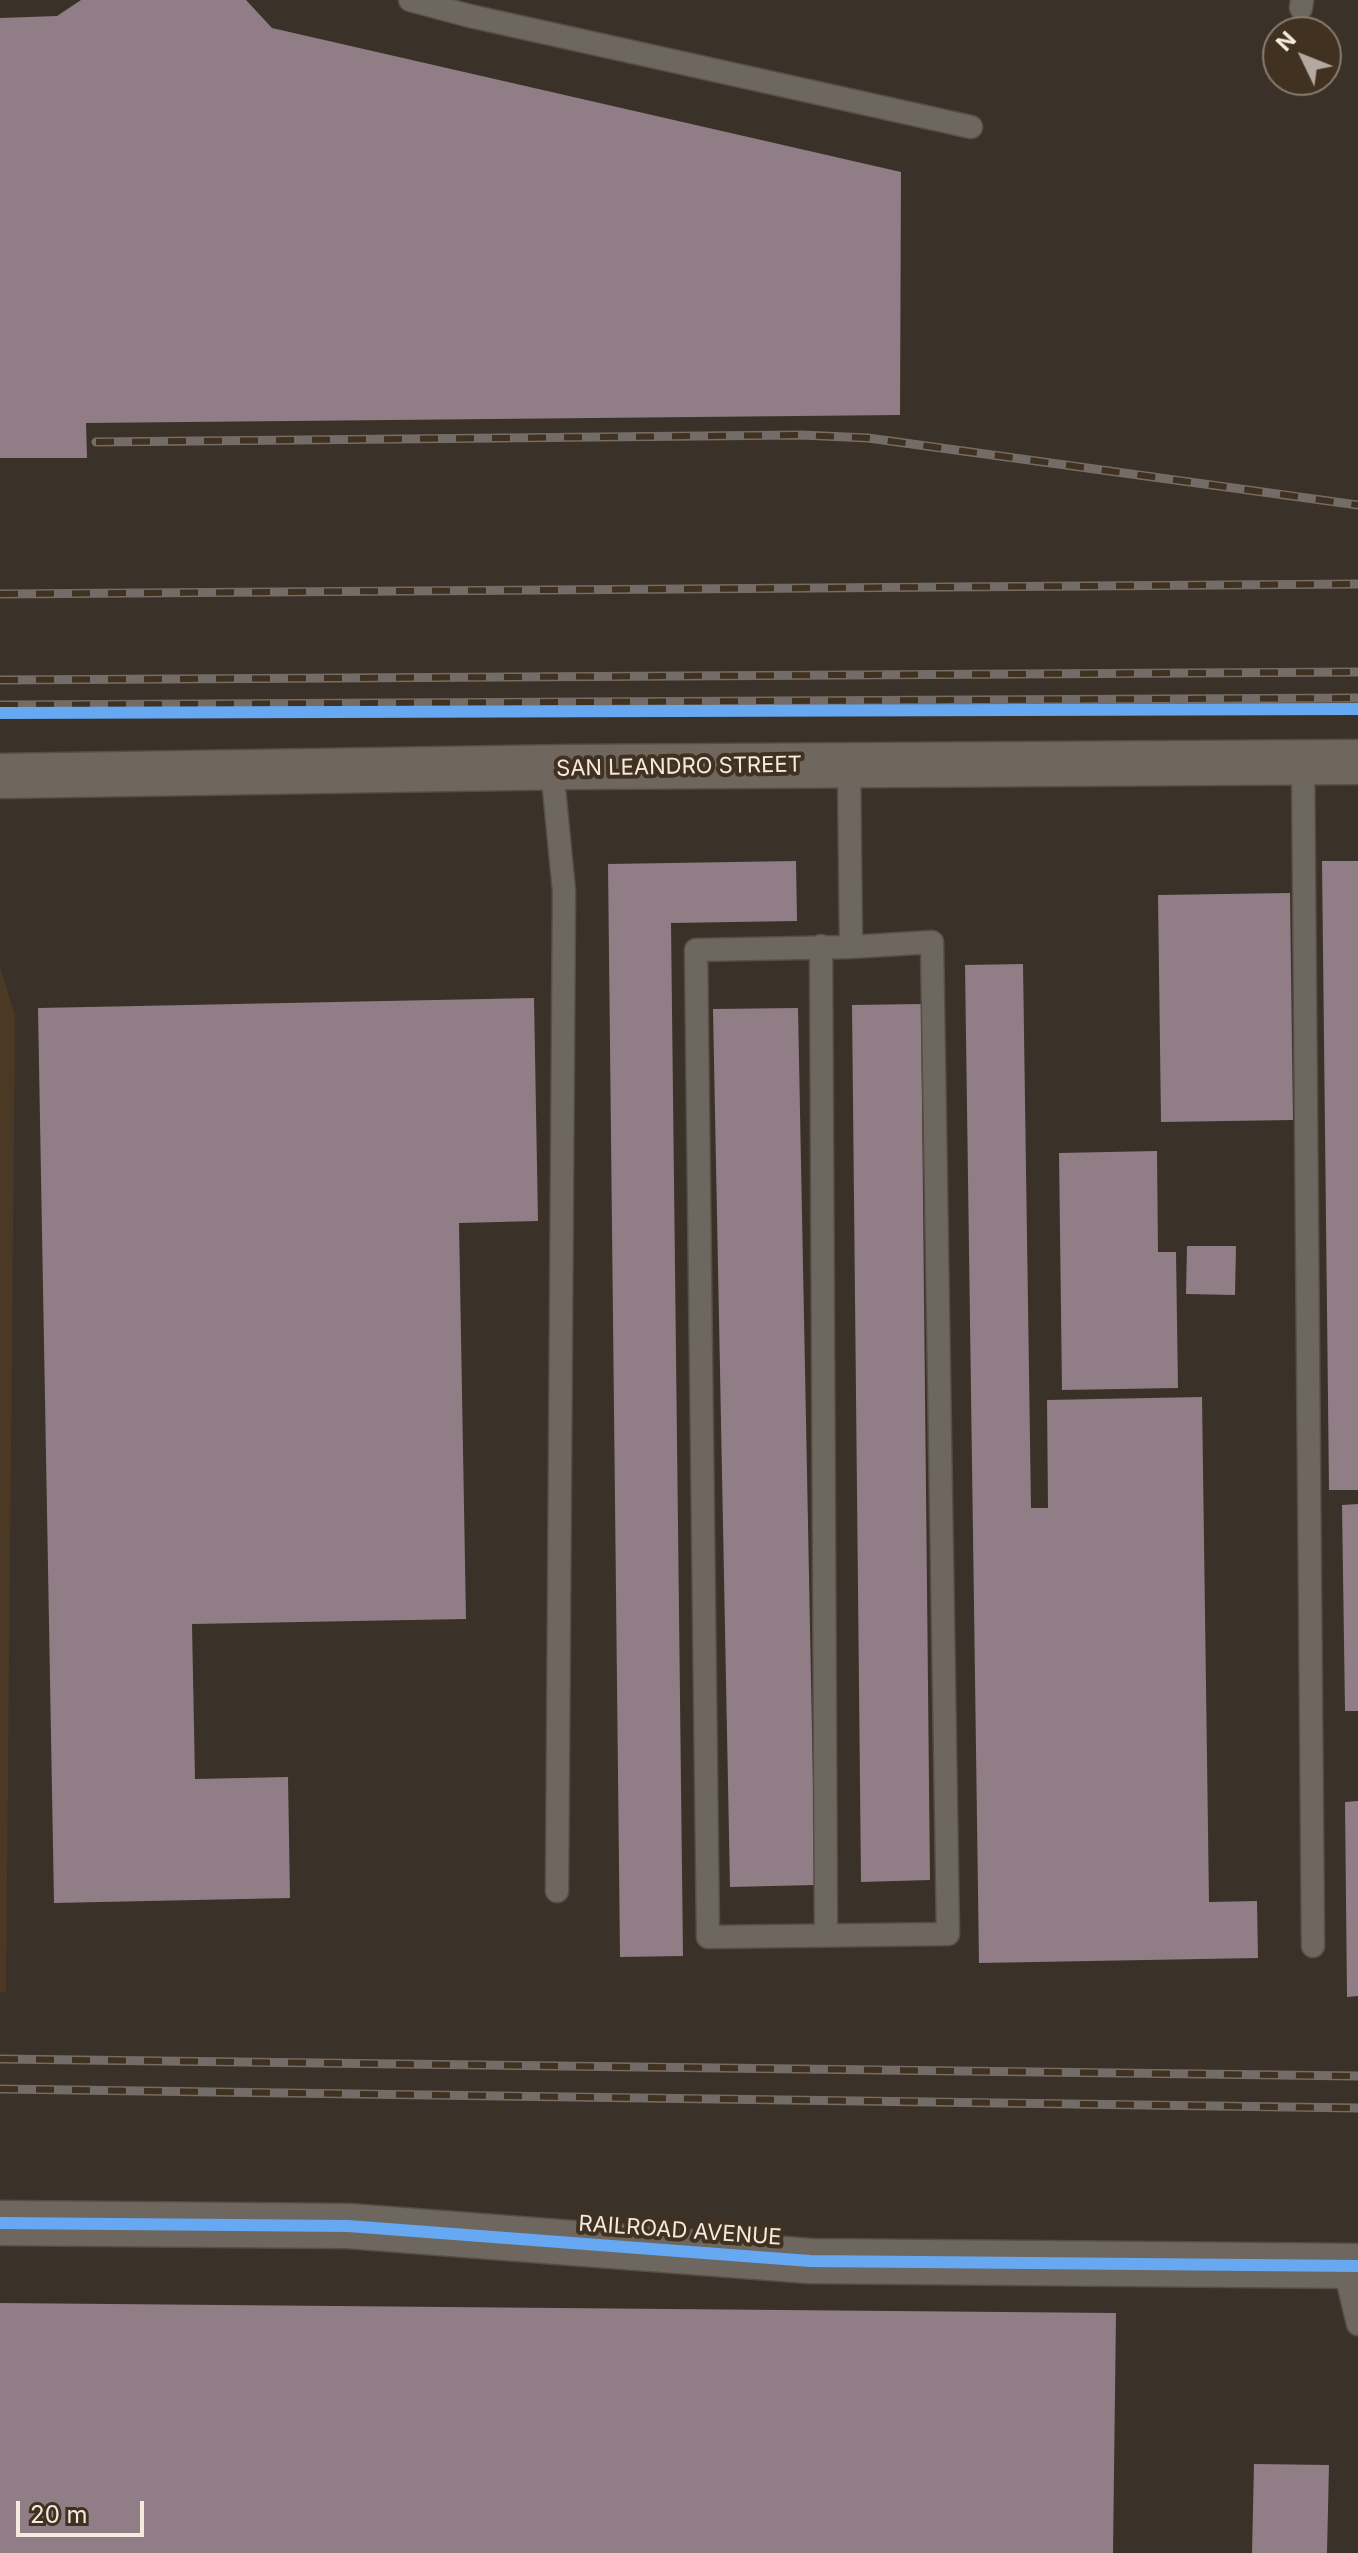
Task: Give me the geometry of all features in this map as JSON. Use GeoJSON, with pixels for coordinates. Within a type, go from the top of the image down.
{"type":"FeatureCollection","features":[{"type":"Feature","properties":{"kind":"main road","name":"SAN LEANDRO STREET"},"geometry":{"type":"LineString","coordinates":[[0,776],[1358,762]]}},
{"type":"Feature","properties":{"kind":"street","name":"RAILROAD AVENUE"},"geometry":{"type":"LineString","coordinates":[[0,2223],[348,2226],[810,2261],[1351,2266]]}},
{"type":"Feature","properties":{"kind":"lane"},"geometry":{"type":"LineString","coordinates":[[410,0],[971,127]]}},
{"type":"Feature","properties":{"kind":"lane"},"geometry":{"type":"LineString","coordinates":[[1303,762],[1313,1946]]}},
{"type":"Feature","properties":{"kind":"lane"},"geometry":{"type":"LineString","coordinates":[[849,765],[851,947]]}},
{"type":"Feature","properties":{"kind":"lane"},"geometry":{"type":"LineString","coordinates":[[552,768],[564,891],[557,1891]]}},
{"type":"Feature","properties":{"kind":"lane"},"geometry":{"type":"LineString","coordinates":[[932,942],[948,1934],[708,1937],[696,950],[821,946],[932,942]]}},
{"type":"Feature","properties":{"kind":"lane"},"geometry":{"type":"LineString","coordinates":[[821,946],[826,1935]]}},
{"type":"Feature","properties":{"kind":"lane"},"geometry":{"type":"LineString","coordinates":[[1351,2266],[1358,2324]]}},
{"type":"Feature","properties":{"kind":"shaded area"},"geometry":{"type":"Polygon","coordinates":[[[0,966],[15,1016],[6,1992],[0,1992],[0,966]]]}},
{"type":"Feature","properties":{"kind":"building"},"geometry":{"type":"Polygon","coordinates":[[[81,0],[246,0],[272,28],[901,172],[900,415],[86,423],[87,458],[0,458],[0,18],[57,16],[81,0]]]}},
{"type":"Feature","properties":{"kind":"building"},"geometry":{"type":"Polygon","coordinates":[[[796,861],[797,921],[671,923],[683,1956],[620,1957],[608,864],[796,861]]]}},
{"type":"Feature","properties":{"kind":"building"},"geometry":{"type":"Polygon","coordinates":[[[1322,861],[1358,861],[1358,1490],[1329,1490],[1322,861]]]}},
{"type":"Feature","properties":{"kind":"building"},"geometry":{"type":"Polygon","coordinates":[[[1290,893],[1293,1120],[1161,1122],[1158,895],[1290,893]]]}},
{"type":"Feature","properties":{"kind":"building"},"geometry":{"type":"Polygon","coordinates":[[[1023,964],[1031,1508],[1048,1508],[1047,1400],[1202,1397],[1209,1902],[1257,1901],[1258,1958],[979,1963],[965,965],[1023,964]]]}},
{"type":"Feature","properties":{"kind":"building"},"geometry":{"type":"Polygon","coordinates":[[[534,998],[538,1221],[459,1223],[466,1619],[192,1624],[195,1779],[288,1777],[290,1898],[54,1903],[38,1008],[534,998]]]}},
{"type":"Feature","properties":{"kind":"building"},"geometry":{"type":"Polygon","coordinates":[[[921,1004],[930,1880],[861,1882],[852,1005],[921,1004]]]}},
{"type":"Feature","properties":{"kind":"building"},"geometry":{"type":"Polygon","coordinates":[[[798,1008],[815,1885],[730,1887],[713,1009],[798,1008]]]}},
{"type":"Feature","properties":{"kind":"building"},"geometry":{"type":"Polygon","coordinates":[[[1157,1151],[1158,1252],[1176,1252],[1178,1388],[1062,1390],[1059,1153],[1157,1151]]]}},
{"type":"Feature","properties":{"kind":"building"},"geometry":{"type":"Polygon","coordinates":[[[1187,1246],[1236,1246],[1235,1295],[1186,1294],[1187,1246]]]}},
{"type":"Feature","properties":{"kind":"building"},"geometry":{"type":"Polygon","coordinates":[[[1358,1504],[1358,1711],[1345,1711],[1342,1505],[1358,1504]]]}},
{"type":"Feature","properties":{"kind":"building"},"geometry":{"type":"Polygon","coordinates":[[[1358,1801],[1358,1996],[1347,1997],[1345,1802],[1358,1801]]]}},
{"type":"Feature","properties":{"kind":"building"},"geometry":{"type":"Polygon","coordinates":[[[0,2303],[1116,2313],[1113,2553],[0,2553],[0,2303]]]}},
{"type":"Feature","properties":{"kind":"building"},"geometry":{"type":"Polygon","coordinates":[[[1254,2464],[1329,2465],[1327,2553],[1252,2553],[1254,2464]]]}},
{"type":"Feature","properties":{"kind":"railway"},"geometry":{"type":"LineString","coordinates":[[96,442],[801,435],[868,438],[1358,505]]}},
{"type":"Feature","properties":{"kind":"railway"},"geometry":{"type":"LineString","coordinates":[[0,594],[1358,584]]}},
{"type":"Feature","properties":{"kind":"railway"},"geometry":{"type":"LineString","coordinates":[[0,680],[1358,672]]}},
{"type":"Feature","properties":{"kind":"railway"},"geometry":{"type":"LineString","coordinates":[[0,705],[1358,698]]}},
{"type":"Feature","properties":{"kind":"railway"},"geometry":{"type":"LineString","coordinates":[[0,2059],[1358,2076]]}},
{"type":"Feature","properties":{"kind":"railway"},"geometry":{"type":"LineString","coordinates":[[0,2089],[1358,2108]]}},
{"type":"Feature","properties":{"kind":"cycle path"},"geometry":{"type":"LineString","coordinates":[[0,713],[1358,709]]}},
{"type":"Feature","properties":{"kind":"cycle path"},"geometry":{"type":"LineString","coordinates":[[0,2223],[348,2226],[810,2261],[1358,2266]]}}]}
